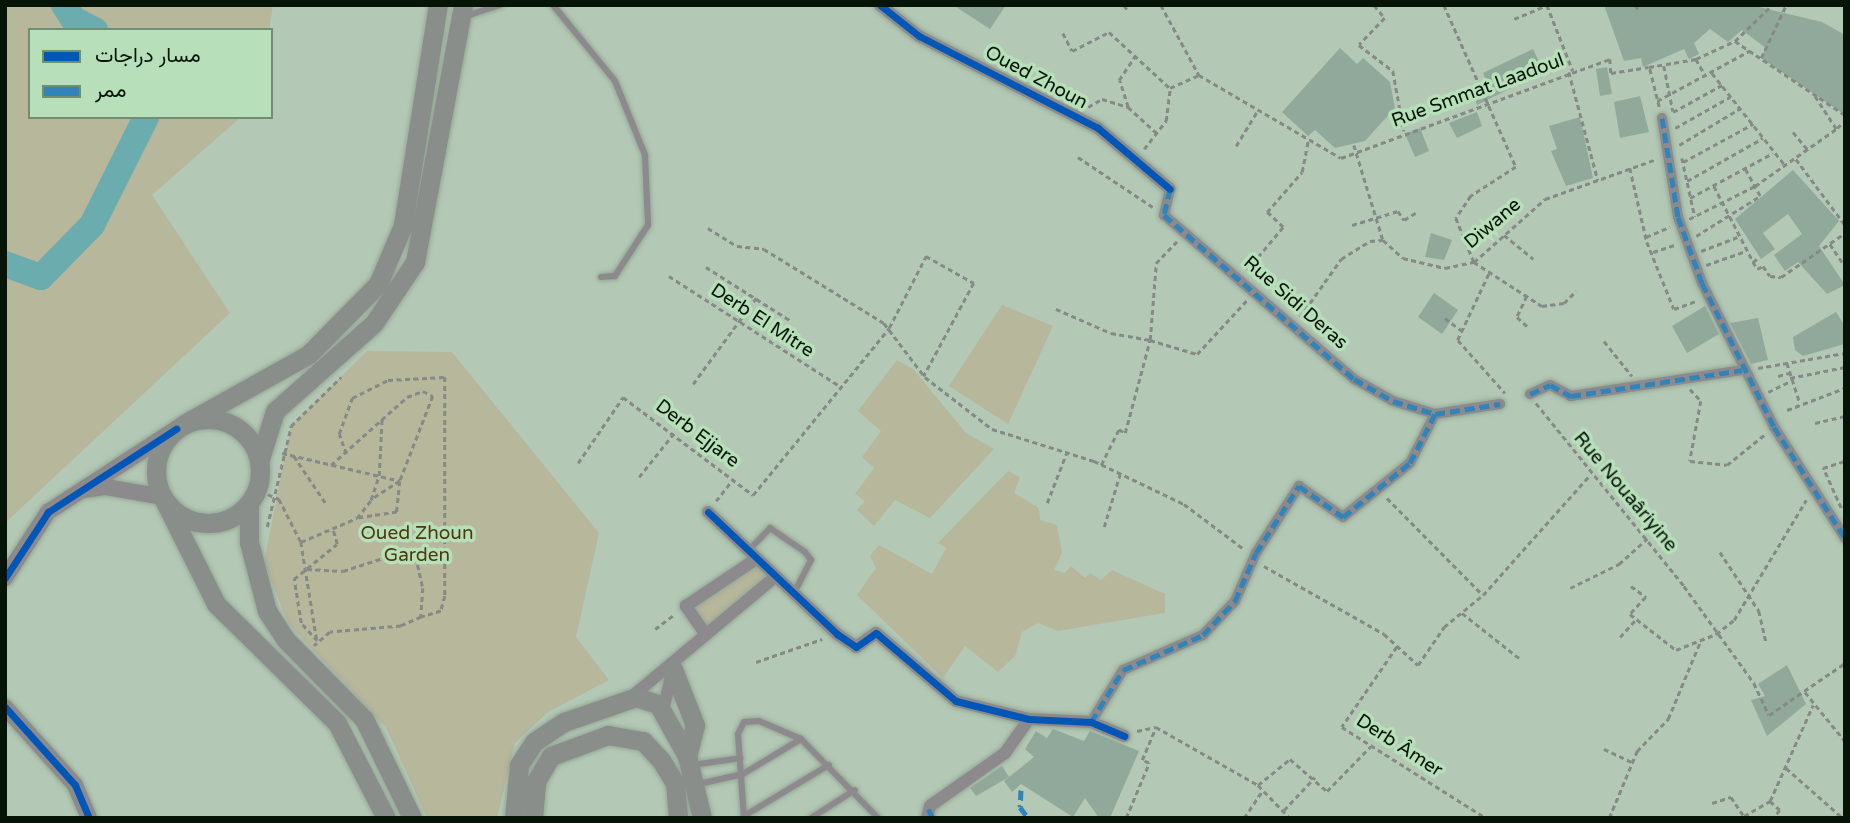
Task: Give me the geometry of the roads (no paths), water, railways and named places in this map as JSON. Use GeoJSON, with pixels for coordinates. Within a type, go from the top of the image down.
{"type":"FeatureCollection","features":[{"type":"Feature","properties":{"kind":"main road"},"geometry":{"type":"LineString","coordinates":[[386,818],[337,723],[216,604],[163,498],[157,458],[180,427],[309,354],[377,284],[403,225],[438,5]]}},
{"type":"Feature","properties":{"kind":"main road"},"geometry":{"type":"LineString","coordinates":[[412,818],[364,719],[285,639],[267,611],[250,550],[253,497],[264,436],[282,403],[374,323],[415,262],[462,11]]}},
{"type":"Feature","properties":{"kind":"main road"},"geometry":{"type":"LineString","coordinates":[[180,427],[208,419],[232,424],[250,440],[260,462]]}},
{"type":"Feature","properties":{"kind":"main road"},"geometry":{"type":"LineString","coordinates":[[163,498],[184,517],[209,523],[234,517],[253,497]]}},
{"type":"Feature","properties":{"kind":"main road"},"geometry":{"type":"LineString","coordinates":[[674,662],[695,725],[690,760]]}},
{"type":"Feature","properties":{"kind":"main road"},"geometry":{"type":"LineString","coordinates":[[514,818],[519,765],[534,742],[564,722],[627,700],[648,698],[690,760],[699,784],[702,818]]}},
{"type":"Feature","properties":{"kind":"main road"},"geometry":{"type":"LineString","coordinates":[[533,818],[536,781],[551,755],[596,735],[634,738],[672,776],[678,818]]}},
{"type":"Feature","properties":{"kind":"street","name":"Oued Zhoun"},"geometry":{"type":"LineString","coordinates":[[880,5],[919,36],[1098,128],[1137,157],[1170,189]]}},
{"type":"Feature","properties":{"kind":"street"},"geometry":{"type":"LineString","coordinates":[[1662,118],[1680,223],[1690,255],[1742,370],[1814,494],[1843,532]]}},
{"type":"Feature","properties":{"kind":"street","name":"Rue Sidi Deras"},"geometry":{"type":"LineString","coordinates":[[1170,189],[1164,215],[1295,324],[1354,379],[1393,401],[1436,414]]}},
{"type":"Feature","properties":{"kind":"street"},"geometry":{"type":"LineString","coordinates":[[1530,394],[1550,385],[1572,396],[1642,385],[1683,382],[1742,370]]}},
{"type":"Feature","properties":{"kind":"street"},"geometry":{"type":"LineString","coordinates":[[1091,722],[1123,670],[1203,635],[1235,601],[1254,557],[1299,486],[1343,517],[1410,463],[1436,414],[1500,404]]}},
{"type":"Feature","properties":{"kind":"street"},"geometry":{"type":"LineString","coordinates":[[5,578],[39,523],[75,492],[180,427]]}},
{"type":"Feature","properties":{"kind":"street"},"geometry":{"type":"LineString","coordinates":[[75,492],[106,486],[163,498]]}},
{"type":"Feature","properties":{"kind":"street"},"geometry":{"type":"LineString","coordinates":[[708,512],[837,634],[856,647],[876,633],[956,701],[1029,719],[1091,722],[1124,736]]}},
{"type":"Feature","properties":{"kind":"street"},"geometry":{"type":"LineString","coordinates":[[704,632],[686,606],[752,555]]}},
{"type":"Feature","properties":{"kind":"street"},"geometry":{"type":"LineString","coordinates":[[627,700],[674,662],[704,632],[775,577]]}},
{"type":"Feature","properties":{"kind":"street"},"geometry":{"type":"LineString","coordinates":[[663,717],[674,662]]}},
{"type":"Feature","properties":{"kind":"street"},"geometry":{"type":"LineString","coordinates":[[5,707],[75,785],[89,818]]}},
{"type":"Feature","properties":{"kind":"street"},"geometry":{"type":"LineString","coordinates":[[927,818],[930,806],[1005,753],[1029,719]]}},
{"type":"Feature","properties":{"kind":"lane"},"geometry":{"type":"LineString","coordinates":[[462,11],[501,5]]}},
{"type":"Feature","properties":{"kind":"lane"},"geometry":{"type":"LineString","coordinates":[[553,5],[615,81],[645,155],[648,226],[615,276],[601,277]]}},
{"type":"Feature","properties":{"kind":"lane"},"geometry":{"type":"LineString","coordinates":[[752,555],[770,527],[805,552],[811,559],[794,593]]}},
{"type":"Feature","properties":{"kind":"lane"},"geometry":{"type":"LineString","coordinates":[[744,817],[743,774],[738,734],[744,722],[759,721],[801,739],[855,790],[878,818]]}},
{"type":"Feature","properties":{"kind":"lane"},"geometry":{"type":"LineString","coordinates":[[699,784],[743,774],[801,739]]}},
{"type":"Feature","properties":{"kind":"lane"},"geometry":{"type":"LineString","coordinates":[[690,760],[741,758]]}},
{"type":"Feature","properties":{"kind":"lane"},"geometry":{"type":"LineString","coordinates":[[744,817],[829,765]]}},
{"type":"Feature","properties":{"kind":"lane"},"geometry":{"type":"LineString","coordinates":[[811,818],[855,790]]}},
{"type":"Feature","properties":{"kind":"waterway"},"geometry":{"type":"LineString","coordinates":[[64,5],[73,19],[91,28]]}},
{"type":"Feature","properties":{"kind":"waterway"},"geometry":{"type":"LineString","coordinates":[[5,264],[41,277],[92,225],[145,119]]}},
{"type":"Feature","properties":{"kind":"park label","name":"Oued Zhoun Garden"},"geometry":{"type":"Point","coordinates":[417,545]}}]}
